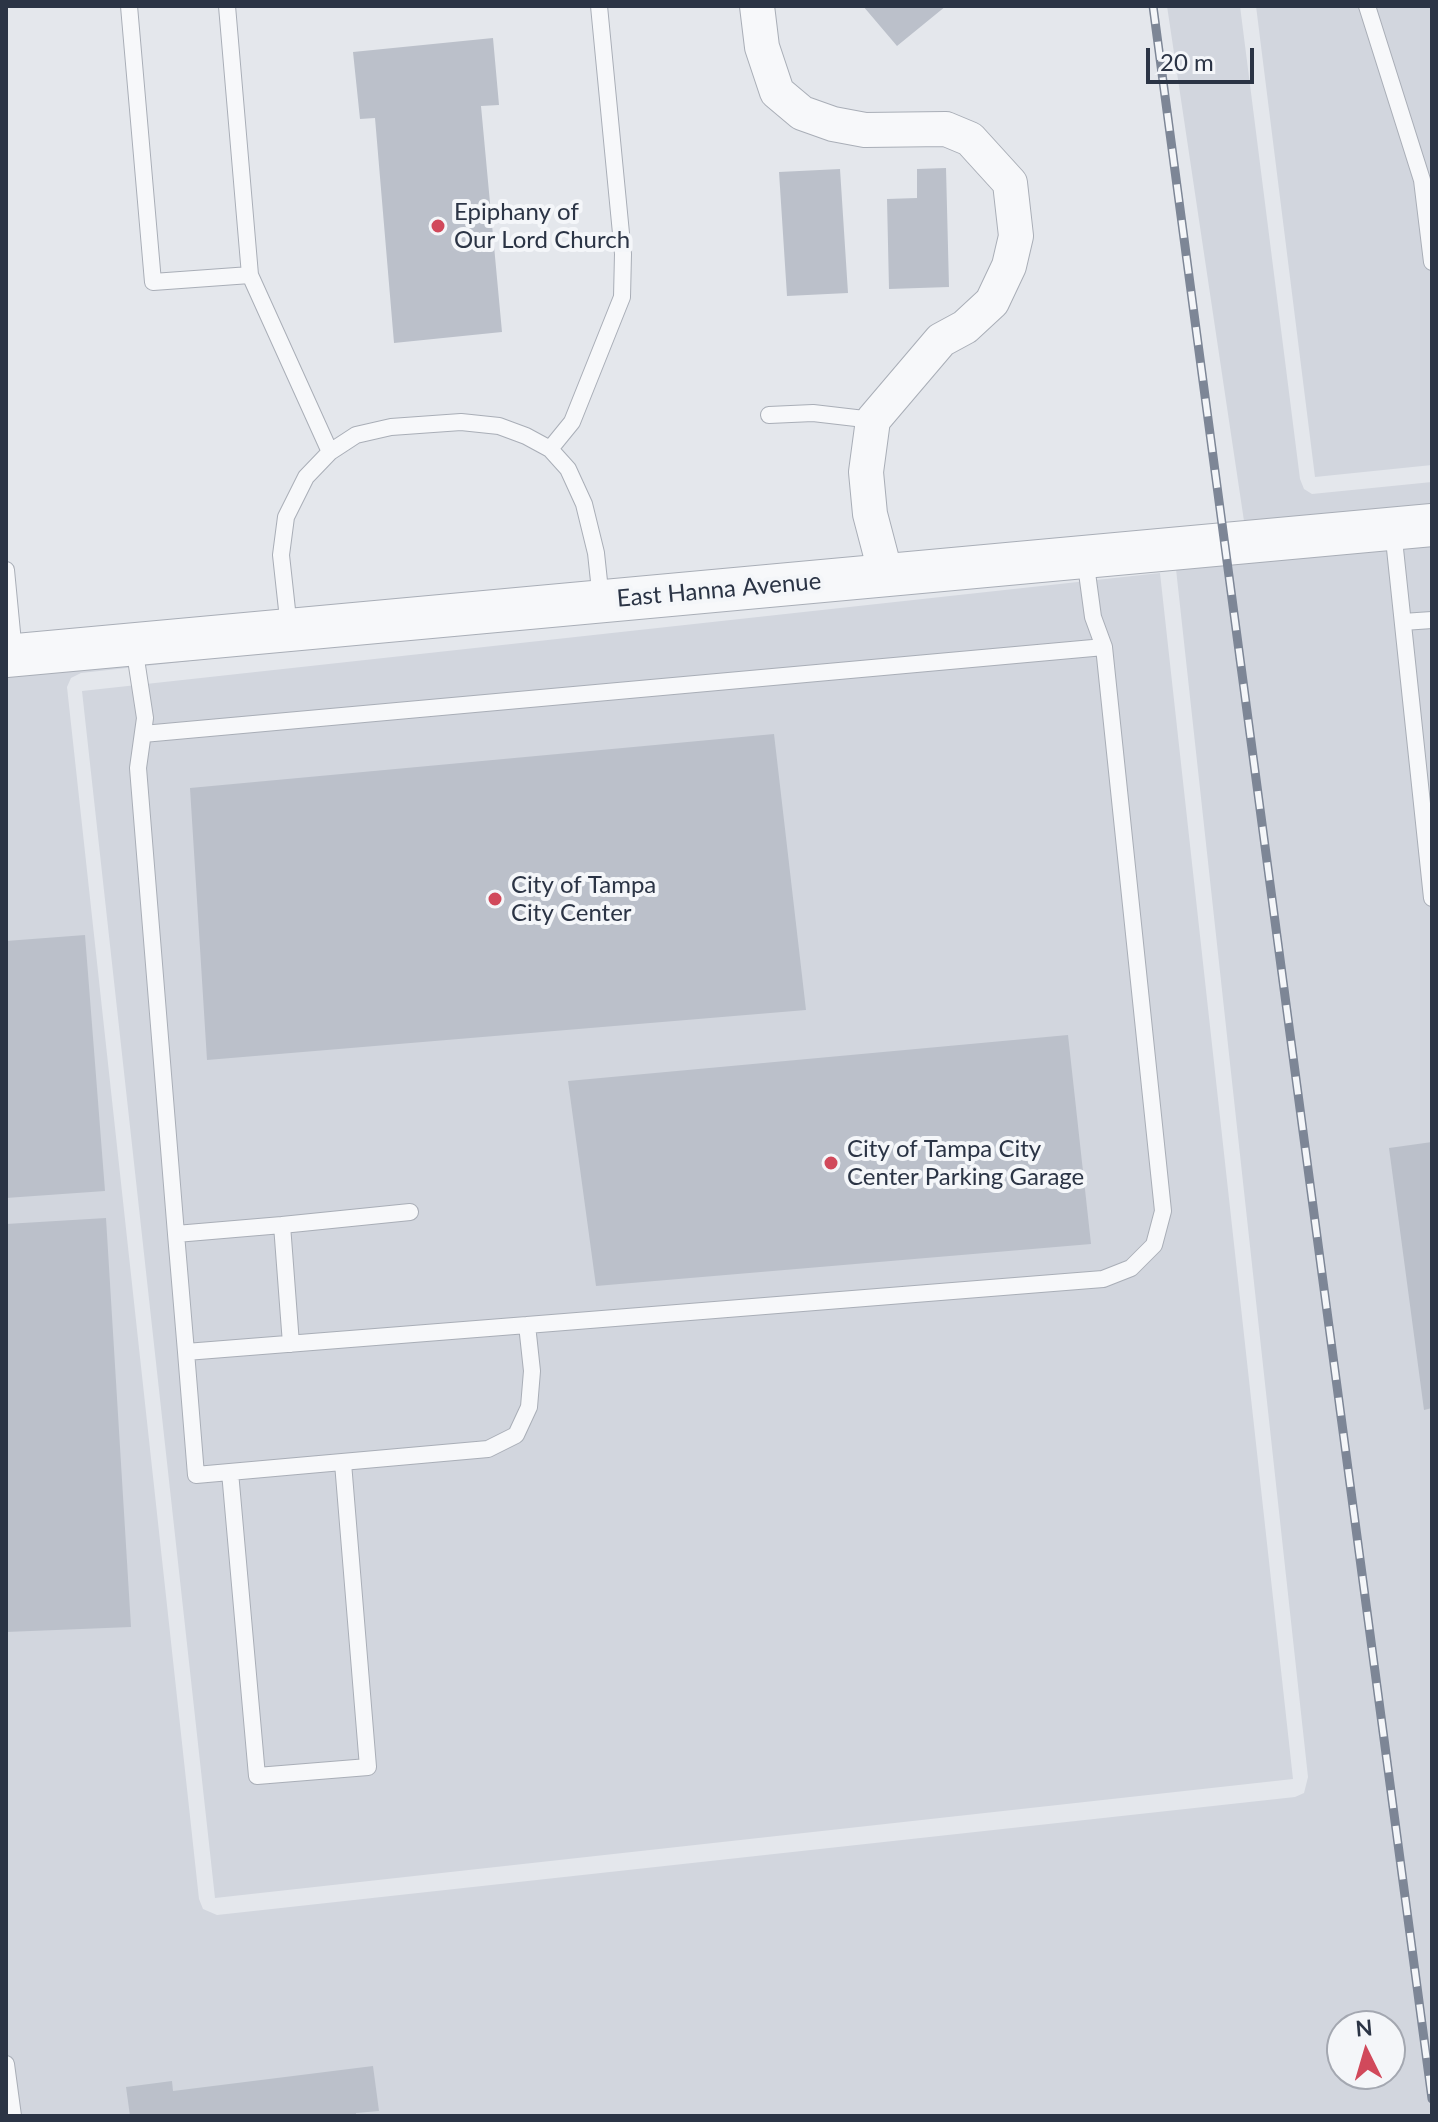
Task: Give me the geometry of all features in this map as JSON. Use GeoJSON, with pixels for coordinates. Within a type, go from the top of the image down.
{"type":"FeatureCollection","features":[{"type":"Feature","properties":{"kind":"street"},"geometry":{"type":"LineString","coordinates":[[757,6],[762,47],[777,92],[802,113],[833,124],[865,130],[946,129],[970,139],[1010,183],[1016,236],[1009,266],[992,302],[965,327],[941,340],[873,420],[866,472],[870,514],[886,575]]}},
{"type":"Feature","properties":{"kind":"street","name":"East Hanna Avenue"},"geometry":{"type":"LineString","coordinates":[[10,655],[1413,527]]}},
{"type":"Feature","properties":{"kind":"lane"},"geometry":{"type":"LineString","coordinates":[[129,6],[153,282],[250,275]]}},
{"type":"Feature","properties":{"kind":"lane"},"geometry":{"type":"LineString","coordinates":[[227,6],[250,275],[330,452]]}},
{"type":"Feature","properties":{"kind":"lane"},"geometry":{"type":"LineString","coordinates":[[550,449],[572,422],[622,297],[623,254],[599,6]]}},
{"type":"Feature","properties":{"kind":"lane"},"geometry":{"type":"LineString","coordinates":[[1367,6],[1422,180],[1432,262]]}},
{"type":"Feature","properties":{"kind":"lane"},"geometry":{"type":"LineString","coordinates":[[769,415],[813,413],[873,420]]}},
{"type":"Feature","properties":{"kind":"lane"},"geometry":{"type":"LineString","coordinates":[[290,630],[281,555],[286,517],[306,477],[330,452],[356,435],[391,427],[461,422],[499,426],[550,449],[568,469],[584,504],[596,553],[601,601]]}},
{"type":"Feature","properties":{"kind":"lane"},"geometry":{"type":"LineString","coordinates":[[1413,527],[1403,622],[1432,898]]}},
{"type":"Feature","properties":{"kind":"lane"},"geometry":{"type":"LineString","coordinates":[[186,1352],[1103,1279],[1131,1268],[1154,1245],[1163,1211],[1104,647],[1093,617],[1085,557]]}},
{"type":"Feature","properties":{"kind":"lane"},"geometry":{"type":"LineString","coordinates":[[6,570],[10,655]]}},
{"type":"Feature","properties":{"kind":"lane"},"geometry":{"type":"LineString","coordinates":[[1403,622],[1432,620]]}},
{"type":"Feature","properties":{"kind":"lane"},"geometry":{"type":"LineString","coordinates":[[134,644],[145,718],[138,768],[196,1475],[488,1449],[516,1435],[529,1407],[532,1371],[527,1325]]}},
{"type":"Feature","properties":{"kind":"lane"},"geometry":{"type":"LineString","coordinates":[[143,734],[1104,647]]}},
{"type":"Feature","properties":{"kind":"lane"},"geometry":{"type":"LineString","coordinates":[[176,1234],[410,1212]]}},
{"type":"Feature","properties":{"kind":"lane"},"geometry":{"type":"LineString","coordinates":[[282,1225],[291,1344]]}},
{"type":"Feature","properties":{"kind":"lane"},"geometry":{"type":"LineString","coordinates":[[230,1472],[257,1776],[368,1767],[343,1463]]}},
{"type":"Feature","properties":{"kind":"lane"},"geometry":{"type":"LineString","coordinates":[[6,2064],[13,2116]]}},
{"type":"Feature","properties":{"kind":"shaded area"},"geometry":{"type":"Polygon","coordinates":[[[1167,6],[1240,6],[1300,479],[1304,489],[1312,494],[1432,482],[1432,504],[1244,521],[1167,6]]]}},
{"type":"Feature","properties":{"kind":"shaded area"},"geometry":{"type":"Polygon","coordinates":[[[1256,6],[1432,6],[1432,465],[1315,477],[1256,6]]]}},
{"type":"Feature","properties":{"kind":"shaded area"},"geometry":{"type":"Polygon","coordinates":[[[1432,546],[1432,2116],[6,2116],[6,677],[273,652],[81,673],[71,678],[67,687],[199,1899],[203,1909],[217,1915],[1295,1797],[1304,1793],[1308,1777],[1176,569],[1432,546]]]}},
{"type":"Feature","properties":{"kind":"shaded area"},"geometry":{"type":"Polygon","coordinates":[[[1160,573],[1293,1779],[215,1898],[82,691],[1160,573]]]}},
{"type":"Feature","properties":{"kind":"building"},"geometry":{"type":"Polygon","coordinates":[[[863,6],[946,6],[897,46],[863,6]]]}},
{"type":"Feature","properties":{"kind":"building","name":"Epiphany of Our Lord Church"},"geometry":{"type":"Polygon","coordinates":[[[493,38],[499,105],[481,106],[502,332],[394,343],[375,118],[360,119],[353,52],[493,38]]]}},
{"type":"Feature","properties":{"kind":"building"},"geometry":{"type":"Polygon","coordinates":[[[946,168],[949,287],[889,289],[887,199],[917,198],[917,169],[946,168]]]}},
{"type":"Feature","properties":{"kind":"building"},"geometry":{"type":"Polygon","coordinates":[[[840,169],[848,293],[787,296],[779,172],[840,169]]]}},
{"type":"Feature","properties":{"kind":"building","name":"City of Tampa City Center"},"geometry":{"type":"Polygon","coordinates":[[[774,734],[806,1010],[207,1060],[190,788],[774,734]]]}},
{"type":"Feature","properties":{"kind":"building"},"geometry":{"type":"Polygon","coordinates":[[[85,935],[105,1191],[6,1198],[6,941],[85,935]]]}},
{"type":"Feature","properties":{"kind":"building","name":"City of Tampa City Center Parking Garage"},"geometry":{"type":"Polygon","coordinates":[[[1068,1035],[1091,1244],[596,1286],[568,1081],[1068,1035]]]}},
{"type":"Feature","properties":{"kind":"building"},"geometry":{"type":"Polygon","coordinates":[[[1432,1142],[1432,1408],[1424,1410],[1389,1148],[1432,1142]]]}},
{"type":"Feature","properties":{"kind":"building"},"geometry":{"type":"Polygon","coordinates":[[[106,1218],[131,1627],[6,1632],[6,1224],[106,1218]]]}},
{"type":"Feature","properties":{"kind":"building"},"geometry":{"type":"Polygon","coordinates":[[[373,2066],[379,2111],[356,2113],[356,2116],[130,2116],[126,2087],[172,2081],[173,2091],[373,2066]]]}},
{"type":"Feature","properties":{"kind":"railway"},"geometry":{"type":"LineString","coordinates":[[1153,6],[1432,2099]]}},
{"type":"Feature","properties":{"kind":"place","name":"Epiphany of Our Lord Church"},"geometry":{"type":"Point","coordinates":[438,226]}},
{"type":"Feature","properties":{"kind":"place","name":"City of Tampa City Center"},"geometry":{"type":"Point","coordinates":[495,899]}},
{"type":"Feature","properties":{"kind":"place","name":"City of Tampa City Center Parking Garage"},"geometry":{"type":"Point","coordinates":[831,1163]}}]}
